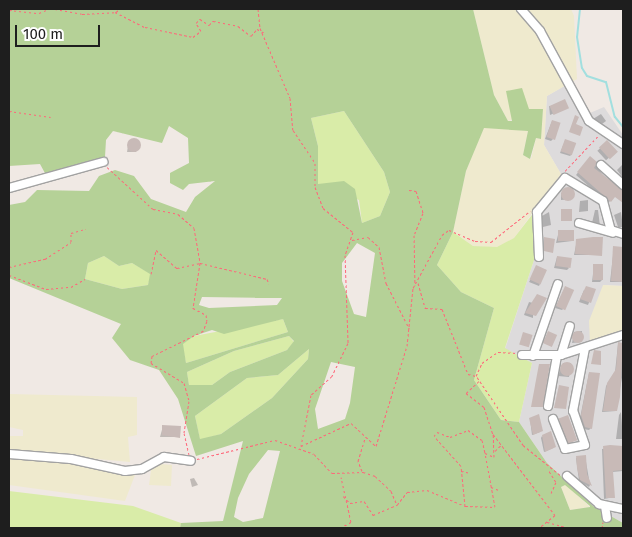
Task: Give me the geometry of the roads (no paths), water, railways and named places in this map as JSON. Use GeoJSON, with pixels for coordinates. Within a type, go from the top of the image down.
{"type":"FeatureCollection","features":[{"type":"Feature","properties":{"kind":"street"},"geometry":{"type":"LineString","coordinates":[[521,9],[540,31],[589,120],[623,144]]}},
{"type":"Feature","properties":{"kind":"street"},"geometry":{"type":"LineString","coordinates":[[9,188],[103,162]]}},
{"type":"Feature","properties":{"kind":"street"},"geometry":{"type":"LineString","coordinates":[[601,166],[623,185]]}},
{"type":"Feature","properties":{"kind":"street"},"geometry":{"type":"LineString","coordinates":[[539,257],[537,212],[565,178],[603,201],[614,234]]}},
{"type":"Feature","properties":{"kind":"street"},"geometry":{"type":"LineString","coordinates":[[579,223],[614,234],[623,234]]}},
{"type":"Feature","properties":{"kind":"street"},"geometry":{"type":"LineString","coordinates":[[533,356],[558,284]]}},
{"type":"Feature","properties":{"kind":"street"},"geometry":{"type":"LineString","coordinates":[[548,406],[555,354],[570,326]]}},
{"type":"Feature","properties":{"kind":"street"},"geometry":{"type":"LineString","coordinates":[[522,355],[555,354],[585,348],[623,335]]}},
{"type":"Feature","properties":{"kind":"street"},"geometry":{"type":"LineString","coordinates":[[553,419],[565,449],[585,445],[573,411],[585,348]]}},
{"type":"Feature","properties":{"kind":"street"},"geometry":{"type":"LineString","coordinates":[[9,454],[71,459],[125,471],[142,469],[164,457],[191,461]]}},
{"type":"Feature","properties":{"kind":"street"},"geometry":{"type":"LineString","coordinates":[[567,476],[592,500],[605,506],[623,509]]}},
{"type":"Feature","properties":{"kind":"street"},"geometry":{"type":"LineString","coordinates":[[605,506],[607,518]]}},
{"type":"Feature","properties":{"kind":"waterway"},"geometry":{"type":"LineString","coordinates":[[580,9],[577,37],[582,68],[587,76],[606,82],[615,117],[623,127]]}}]}
